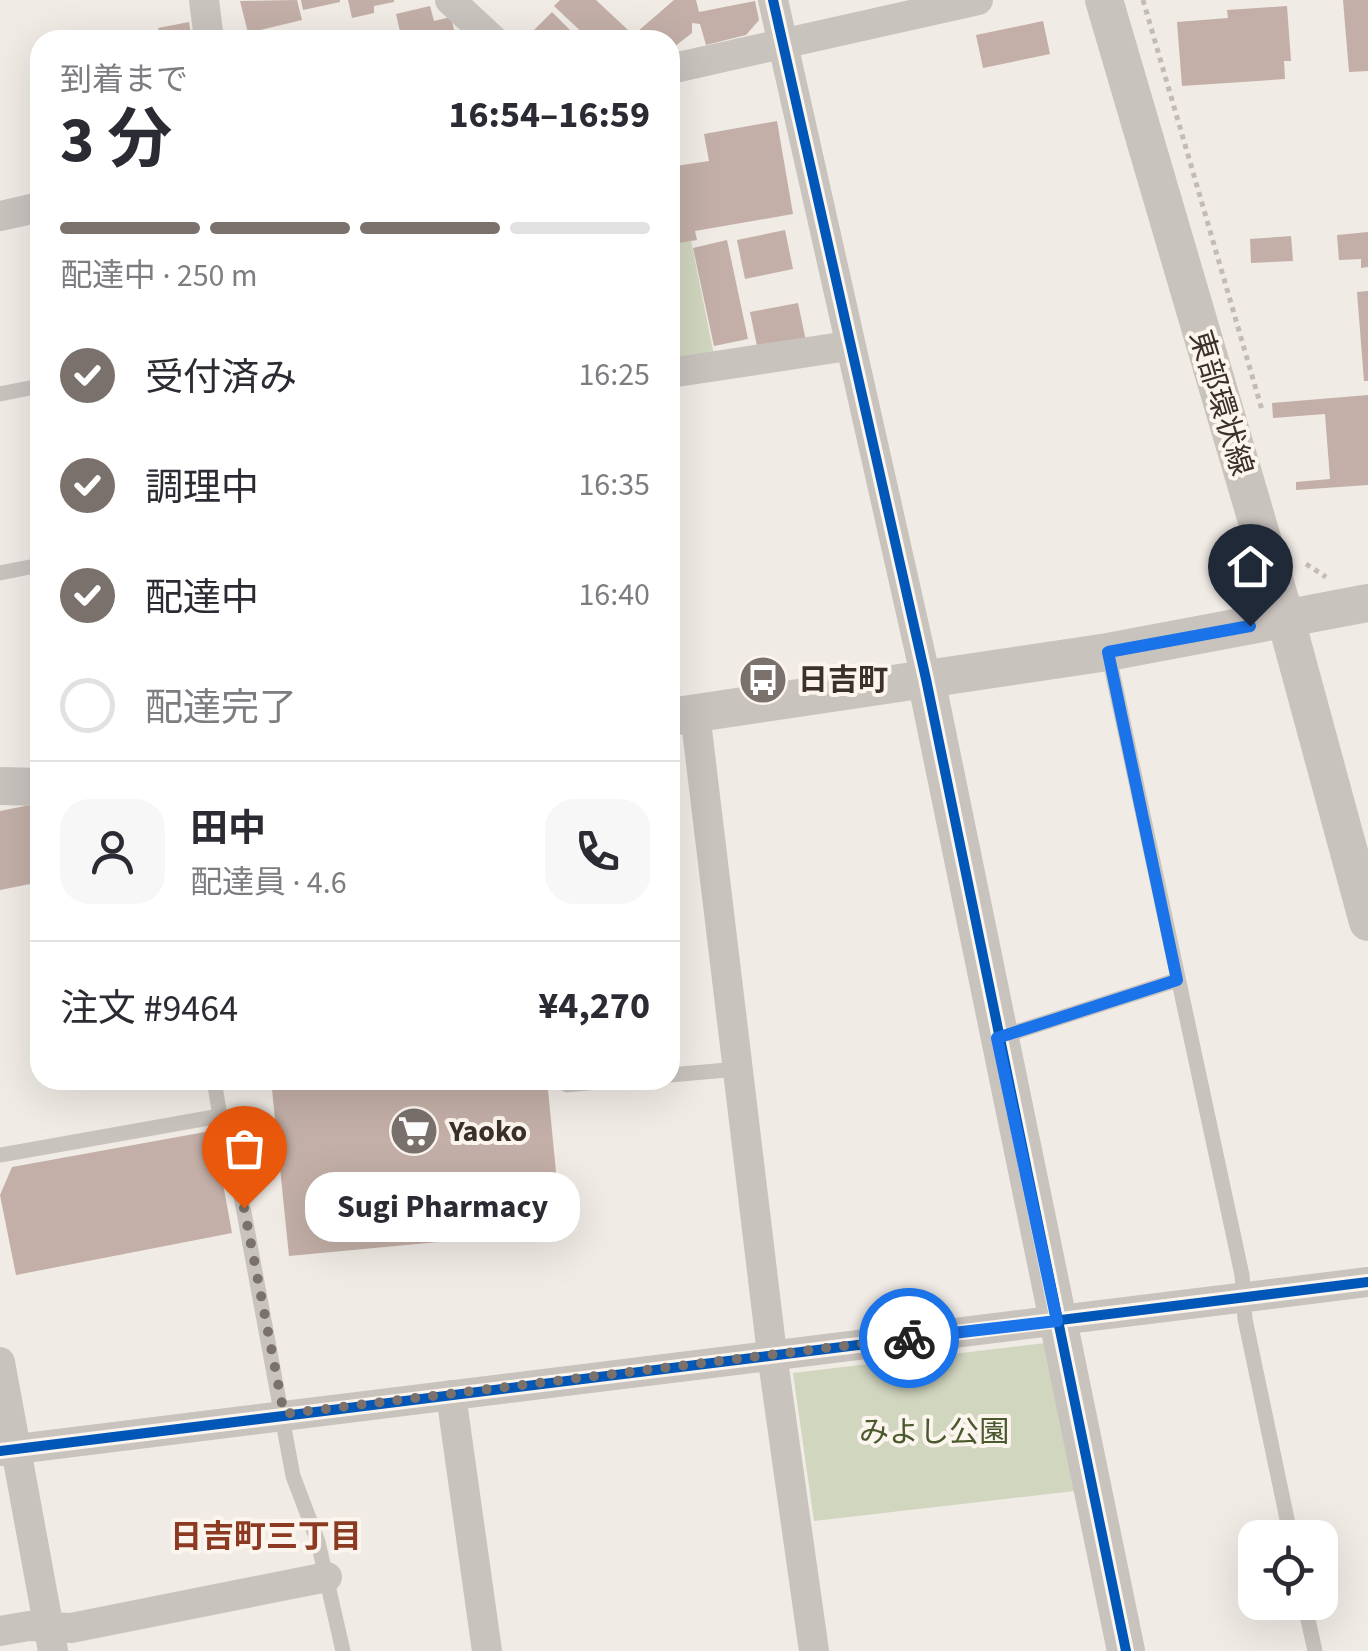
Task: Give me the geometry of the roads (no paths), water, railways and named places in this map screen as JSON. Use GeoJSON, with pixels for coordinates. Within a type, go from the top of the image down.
{"type":"FeatureCollection","features":[{"type":"Feature","properties":{"kind":"street"},"geometry":{"type":"LineString","coordinates":[[204,0],[207,30]]}},
{"type":"Feature","properties":{"kind":"street"},"geometry":{"type":"LineString","coordinates":[[450,0],[482,30]]}},
{"type":"Feature","properties":{"kind":"street"},"geometry":{"type":"LineString","coordinates":[[772,0],[926,679],[1126,1651]]}},
{"type":"Feature","properties":{"kind":"street"},"geometry":{"type":"LineString","coordinates":[[680,67],[978,0]]}},
{"type":"Feature","properties":{"kind":"street","name":"東部環状線"},"geometry":{"type":"LineString","coordinates":[[1104,0],[1286,620],[1368,922]]}},
{"type":"Feature","properties":{"kind":"street"},"geometry":{"type":"LineString","coordinates":[[0,216],[30,209]]}},
{"type":"Feature","properties":{"kind":"street"},"geometry":{"type":"LineString","coordinates":[[680,371],[848,346]]}},
{"type":"Feature","properties":{"kind":"street"},"geometry":{"type":"LineString","coordinates":[[814,1651],[772,1354],[738,1069],[682,715],[1108,652],[1351,605]]}},
{"type":"Feature","properties":{"kind":"street"},"geometry":{"type":"LineString","coordinates":[[0,786],[30,787]]}},
{"type":"Feature","properties":{"kind":"street"},"geometry":{"type":"LineString","coordinates":[[8,1449],[1368,1282]]}},
{"type":"Feature","properties":{"kind":"street"},"geometry":{"type":"LineString","coordinates":[[0,1362],[8,1449],[51,1639]]}},
{"type":"Feature","properties":{"kind":"street"},"geometry":{"type":"LineString","coordinates":[[451,1395],[487,1651]]}},
{"type":"Feature","properties":{"kind":"street"},"geometry":{"type":"LineString","coordinates":[[0,1631],[51,1639],[71,1628],[326,1577]]}},
{"type":"Feature","properties":{"kind":"lane"},"geometry":{"type":"LineString","coordinates":[[0,394],[30,388]]}},
{"type":"Feature","properties":{"kind":"lane"},"geometry":{"type":"LineString","coordinates":[[0,573],[30,567]]}},
{"type":"Feature","properties":{"kind":"lane"},"geometry":{"type":"LineString","coordinates":[[1108,652],[1287,1520]]}},
{"type":"Feature","properties":{"kind":"lane"},"geometry":{"type":"LineString","coordinates":[[997,1038],[1177,980]]}},
{"type":"Feature","properties":{"kind":"lane"},"geometry":{"type":"LineString","coordinates":[[680,1074],[738,1069]]}},
{"type":"Feature","properties":{"kind":"lane"},"geometry":{"type":"LineString","coordinates":[[216,1090],[220,1116],[230,1137],[293,1476],[326,1577],[343,1651]]}},
{"type":"Feature","properties":{"kind":"lane"},"geometry":{"type":"LineString","coordinates":[[0,1155],[220,1116]]}},
{"type":"Feature","properties":{"kind":"lane"},"geometry":{"type":"LineString","coordinates":[[1308,1620],[1314,1651]]}},
{"type":"Feature","properties":{"kind":"place","name":"日吉町"},"geometry":{"type":"Point","coordinates":[763,680]}},
{"type":"Feature","properties":{"kind":"place","name":"Yaoko"},"geometry":{"type":"Point","coordinates":[414,1131]}},
{"type":"Feature","properties":{"kind":"place","name":"Sugi Pharmacy"},"geometry":{"type":"Point","coordinates":[244,1208]}},
{"type":"Feature","properties":{"kind":"district","name":"日吉町三丁目"},"geometry":{"type":"Point","coordinates":[266,1537]}},
{"type":"Feature","properties":{"kind":"park label","name":"みよし公園"},"geometry":{"type":"Point","coordinates":[934,1432]}}]}
